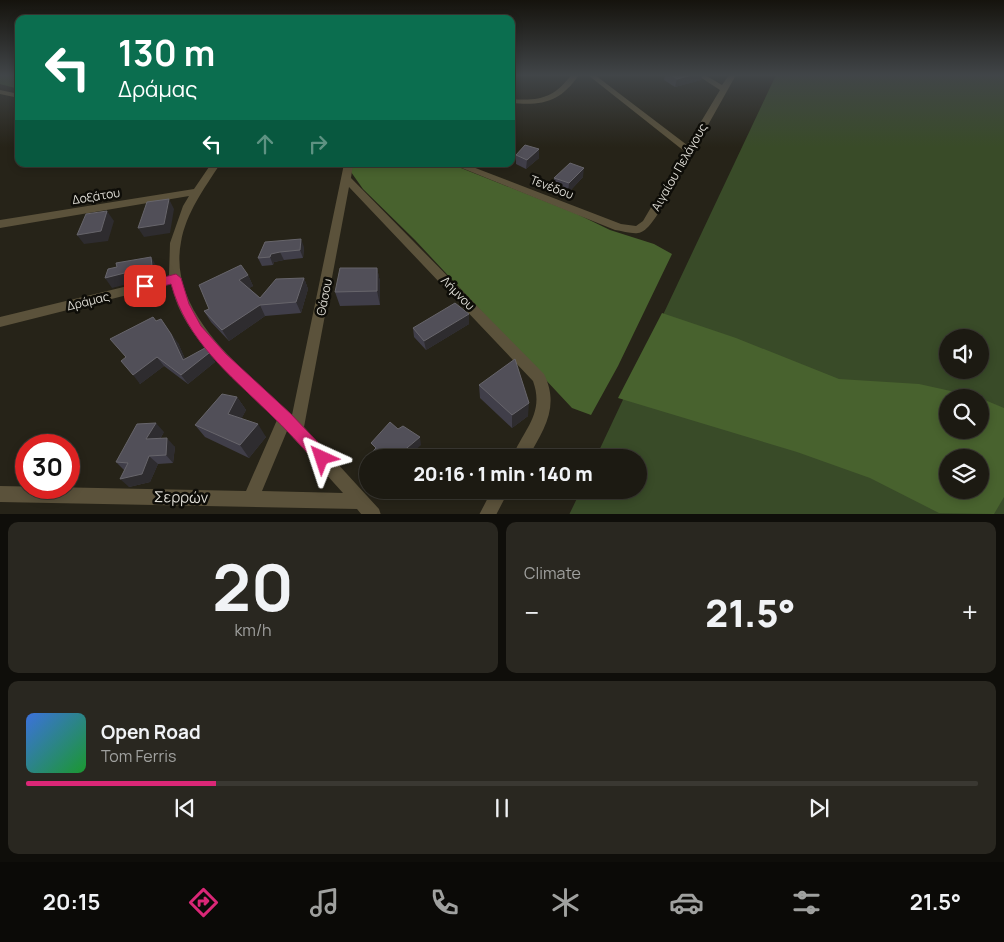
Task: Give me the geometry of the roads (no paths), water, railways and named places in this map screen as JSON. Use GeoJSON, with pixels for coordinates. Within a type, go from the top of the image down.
{"type":"FeatureCollection","features":[{"type":"Feature","properties":{"kind":"street"},"geometry":{"type":"LineString","coordinates":[[515,101],[541,101],[547,99]]}},
{"type":"Feature","properties":{"kind":"street"},"geometry":{"type":"LineString","coordinates":[[622,99],[690,151]]}},
{"type":"Feature","properties":{"kind":"street","name":"Αιγαίου Πελάγους"},"geometry":{"type":"LineString","coordinates":[[638,230],[646,223],[690,151],[719,99]]}},
{"type":"Feature","properties":{"kind":"street"},"geometry":{"type":"LineString","coordinates":[[213,167],[195,192],[184,214],[175,241],[176,278],[183,304],[197,330],[221,358],[291,424],[373,514]]}},
{"type":"Feature","properties":{"kind":"street","name":"Θάσου"},"geometry":{"type":"LineString","coordinates":[[251,498],[291,424],[348,167]]}},
{"type":"Feature","properties":{"kind":"street","name":"Τενέδου"},"geometry":{"type":"LineString","coordinates":[[465,167],[619,227],[638,230]]}},
{"type":"Feature","properties":{"kind":"street","name":"Λήμνου"},"geometry":{"type":"LineString","coordinates":[[346,179],[534,371],[546,395],[546,404],[524,449]]}},
{"type":"Feature","properties":{"kind":"street","name":"Δοξάτου"},"geometry":{"type":"LineString","coordinates":[[0,224],[195,192]]}},
{"type":"Feature","properties":{"kind":"street","name":"Δράμας"},"geometry":{"type":"LineString","coordinates":[[0,322],[176,278]]}},
{"type":"Feature","properties":{"kind":"street","name":"Σερρών"},"geometry":{"type":"LineString","coordinates":[[0,494],[361,501]]}},
{"type":"Feature","properties":{"kind":"street"},"geometry":{"type":"LineString","coordinates":[[487,514],[495,499]]}}]}
